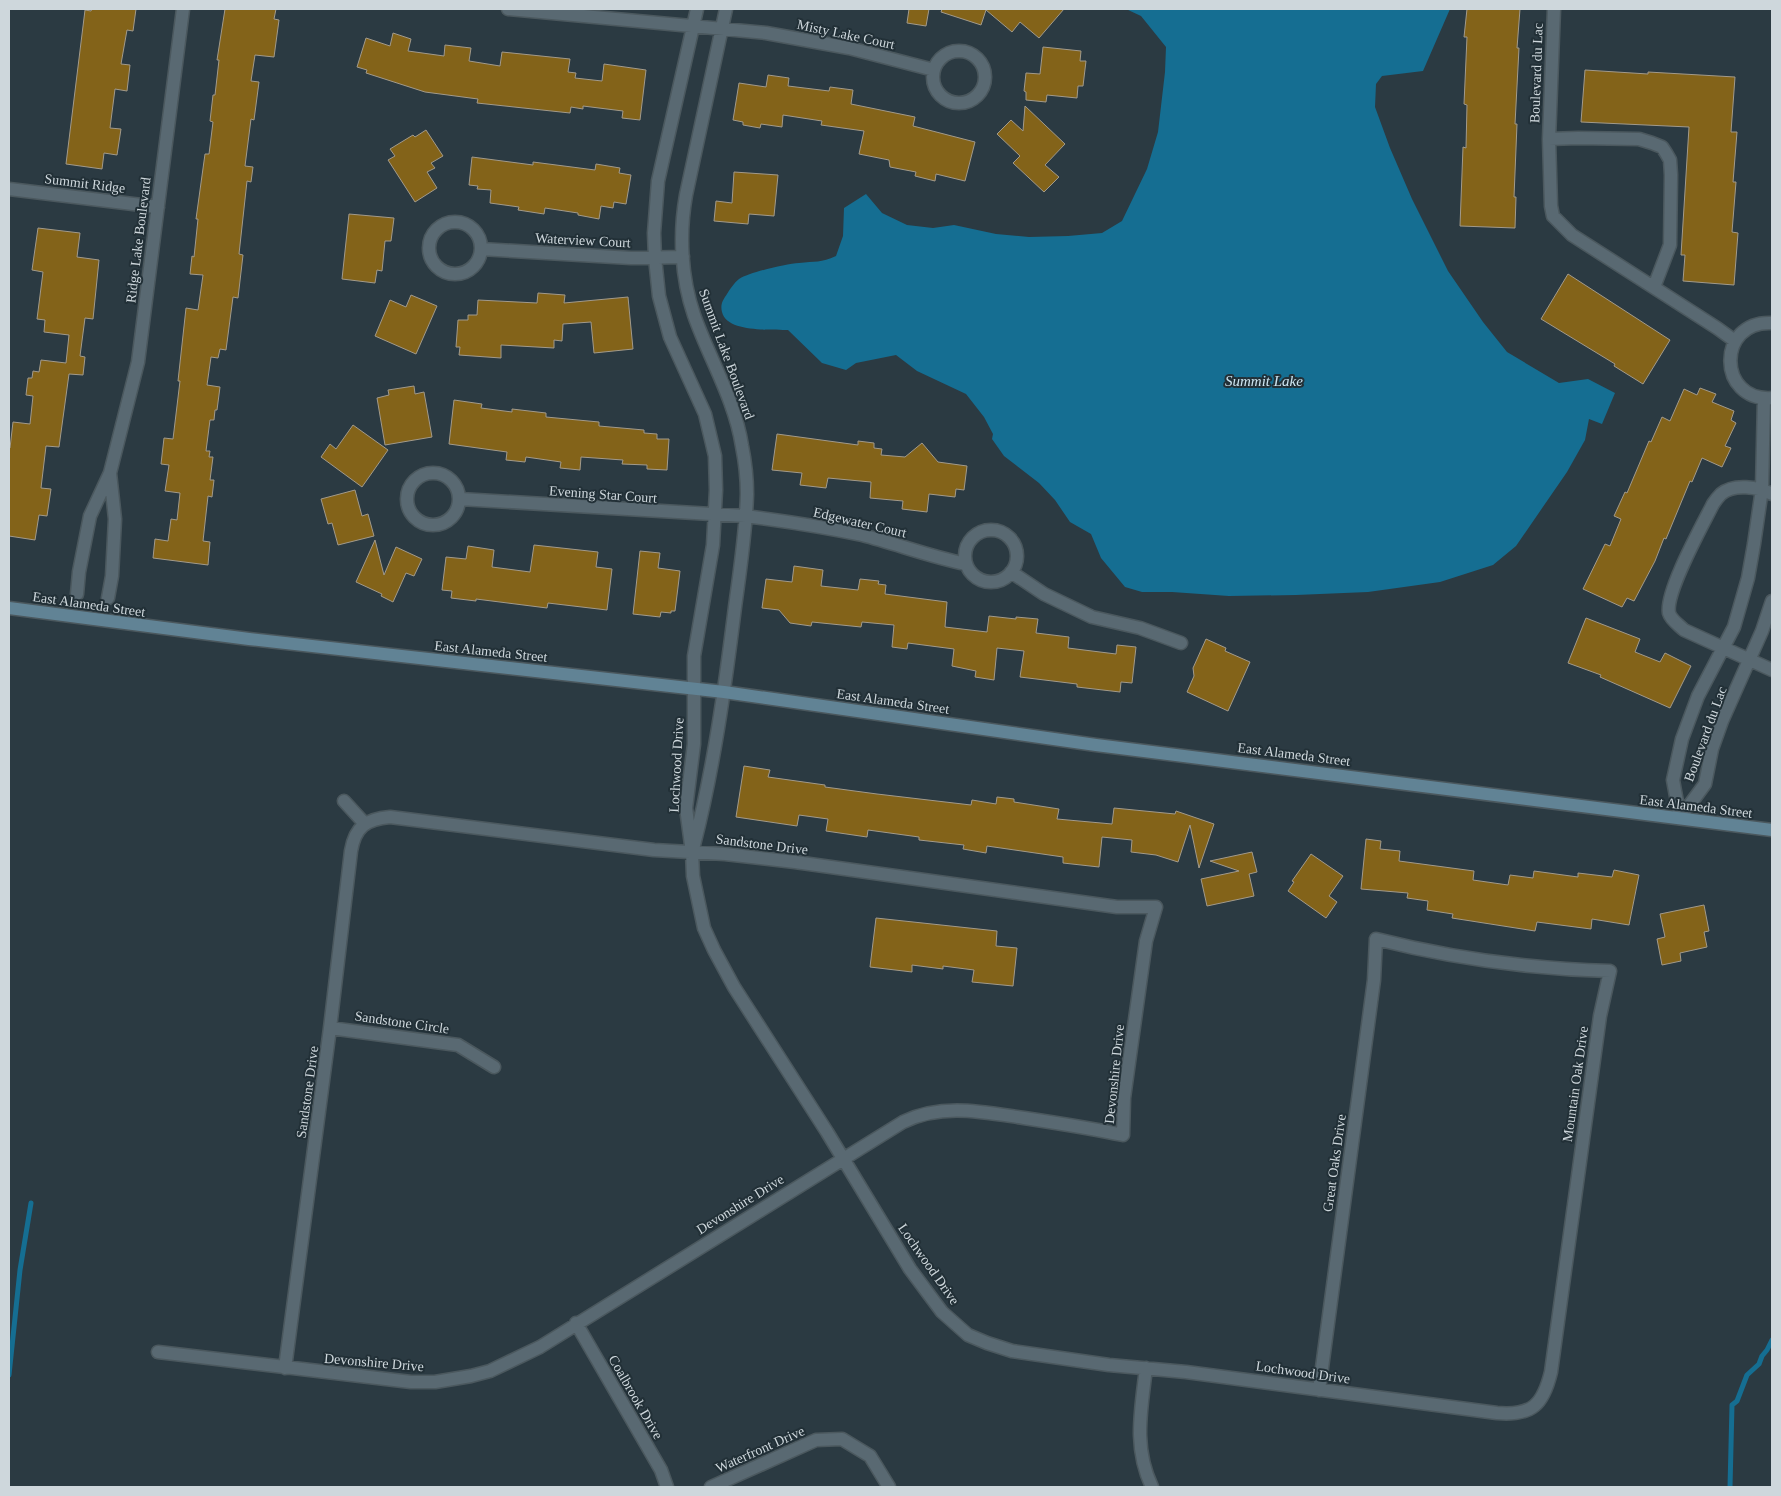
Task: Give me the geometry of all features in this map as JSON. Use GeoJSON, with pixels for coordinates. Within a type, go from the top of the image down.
{"type":"FeatureCollection","features":[{"type":"Feature","properties":{"kind":"street","name":"Ridge Lake Boulevard"},"geometry":{"type":"LineString","coordinates":[[77,594],[90,516],[110,473],[138,362],[183,9]]}},
{"type":"Feature","properties":{"kind":"street","name":"Misty Lake Court"},"geometry":{"type":"LineString","coordinates":[[508,9],[766,33],[850,48],[934,70]]}},
{"type":"Feature","properties":{"kind":"street"},"geometry":{"type":"LineString","coordinates":[[694,689],[694,656],[713,545],[715,456],[705,414],[670,337],[659,296],[654,233],[658,181],[697,9]]}},
{"type":"Feature","properties":{"kind":"street","name":"Summit Lake Boulevard"},"geometry":{"type":"LineString","coordinates":[[720,712],[724,692],[747,494],[742,444],[725,389],[694,314],[686,283],[682,245],[684,208],[726,9]]}},
{"type":"Feature","properties":{"kind":"street","name":"Boulevard du Lac"},"geometry":{"type":"LineString","coordinates":[[1554,9],[1549,139],[1550,188],[1553,216],[1572,235],[1735,341]]}},
{"type":"Feature","properties":{"kind":"street"},"geometry":{"type":"LineString","coordinates":[[957,51],[970,53],[980,61],[984,69],[984,85],[980,92],[972,99],[962,103],[951,102],[939,93],[934,83],[934,70],[938,62],[945,55],[957,51]]}},
{"type":"Feature","properties":{"kind":"street","name":"Boulevard du Lac"},"geometry":{"type":"LineString","coordinates":[[1549,139],[1639,139],[1662,147],[1670,160],[1670,245],[1654,287]]}},
{"type":"Feature","properties":{"kind":"street","name":"Summit Ridge"},"geometry":{"type":"LineString","coordinates":[[9,189],[158,207]]}},
{"type":"Feature","properties":{"kind":"street"},"geometry":{"type":"LineString","coordinates":[[450,222],[461,222],[470,226],[478,235],[481,249],[476,264],[469,270],[459,274],[449,274],[440,270],[434,265],[428,251],[429,240],[436,229],[450,222]]}},
{"type":"Feature","properties":{"kind":"street","name":"Waterview Court"},"geometry":{"type":"LineString","coordinates":[[481,249],[655,258],[684,257]]}},
{"type":"Feature","properties":{"kind":"street"},"geometry":{"type":"LineString","coordinates":[[1768,399],[1756,397],[1743,390],[1732,376],[1730,352],[1735,341],[1749,328],[1756,324],[1772,323]]}},
{"type":"Feature","properties":{"kind":"street","name":"Boulevard du Lac"},"geometry":{"type":"LineString","coordinates":[[1680,818],[1673,780],[1682,739],[1698,696],[1734,627],[1741,605],[1767,492],[1768,399]]}},
{"type":"Feature","properties":{"kind":"street"},"geometry":{"type":"LineString","coordinates":[[432,472],[442,474],[451,479],[458,489],[460,499],[455,515],[448,521],[439,525],[428,525],[418,521],[412,515],[407,498],[408,490],[413,482],[422,474],[432,472]]}},
{"type":"Feature","properties":{"kind":"street","name":"Ridge Lake Boulevard"},"geometry":{"type":"LineString","coordinates":[[108,598],[112,576],[115,519],[110,473]]}},
{"type":"Feature","properties":{"kind":"street"},"geometry":{"type":"LineString","coordinates":[[1767,492],[1742,488],[1728,490],[1721,494],[1713,504],[1670,596],[1670,614],[1673,620],[1684,630],[1772,670]]}},
{"type":"Feature","properties":{"kind":"street","name":"Evening Star Court"},"geometry":{"type":"LineString","coordinates":[[460,499],[745,516]]}},
{"type":"Feature","properties":{"kind":"street","name":"Edgewater Court"},"geometry":{"type":"LineString","coordinates":[[745,516],[862,536],[934,557],[966,564]]}},
{"type":"Feature","properties":{"kind":"street"},"geometry":{"type":"LineString","coordinates":[[989,530],[1000,532],[1009,537],[1014,543],[1017,554],[1016,564],[1012,572],[1002,579],[994,582],[985,582],[974,576],[966,564],[965,550],[972,537],[980,532],[989,530]]}},
{"type":"Feature","properties":{"kind":"street"},"geometry":{"type":"LineString","coordinates":[[1012,572],[1044,594],[1092,617],[1140,628],[1180,643]]}},
{"type":"Feature","properties":{"kind":"street","name":"Boulevard du Lac"},"geometry":{"type":"LineString","coordinates":[[1680,818],[1705,784],[1712,749],[1722,721],[1750,660],[1772,601]]}},
{"type":"Feature","properties":{"kind":"street","name":"East Alameda Street"},"geometry":{"type":"LineString","coordinates":[[9,608],[249,639],[670,688],[724,692],[1086,743],[1771,830]]}},
{"type":"Feature","properties":{"kind":"street","name":"Lochwood Drive"},"geometry":{"type":"LineString","coordinates":[[694,689],[694,744],[686,808],[696,898],[704,928],[734,987],[843,1158],[910,1269],[942,1312],[968,1335],[1012,1350],[1109,1365],[1512,1414]]}},
{"type":"Feature","properties":{"kind":"street","name":"Lochwood Drive"},"geometry":{"type":"LineString","coordinates":[[692,852],[703,808],[720,712]]}},
{"type":"Feature","properties":{"kind":"street"},"geometry":{"type":"LineString","coordinates":[[344,801],[365,824]]}},
{"type":"Feature","properties":{"kind":"street","name":"Sandstone Drive"},"geometry":{"type":"LineString","coordinates":[[285,1368],[352,845],[357,831],[365,824],[390,817],[644,849],[725,854],[795,862],[1117,907],[1156,908]]}},
{"type":"Feature","properties":{"kind":"street","name":"Devonshire Drive"},"geometry":{"type":"LineString","coordinates":[[158,1352],[411,1382],[452,1380],[490,1371],[540,1347],[843,1158],[916,1116],[957,1110],[1082,1126],[1123,1135],[1124,1098],[1146,941],[1156,908]]}},
{"type":"Feature","properties":{"kind":"street","name":"Great Oaks Drive"},"geometry":{"type":"LineString","coordinates":[[1319,1390],[1374,980],[1376,940]]}},
{"type":"Feature","properties":{"kind":"street","name":"Mountain Oak Drive"},"geometry":{"type":"LineString","coordinates":[[1376,940],[1424,951],[1568,970],[1610,971],[1600,1016],[1551,1372],[1543,1397],[1538,1404],[1520,1413],[1512,1414]]}},
{"type":"Feature","properties":{"kind":"street","name":"Sandstone Circle"},"geometry":{"type":"LineString","coordinates":[[330,1028],[458,1045],[494,1067]]}},
{"type":"Feature","properties":{"kind":"street","name":"Coalbrook Drive"},"geometry":{"type":"LineString","coordinates":[[576,1323],[661,1470],[667,1487]]}},
{"type":"Feature","properties":{"kind":"street"},"geometry":{"type":"LineString","coordinates":[[1146,1368],[1140,1437],[1141,1460],[1152,1487]]}},
{"type":"Feature","properties":{"kind":"street","name":"Waterfront Drive"},"geometry":{"type":"LineString","coordinates":[[711,1487],[816,1440],[842,1439],[870,1456],[890,1487]]}},
{"type":"Feature","properties":{"kind":"water","name":"Summit Lake"},"geometry":{"type":"Polygon","coordinates":[[[1126,9],[1450,9],[1423,71],[1382,76],[1376,84],[1375,107],[1390,148],[1412,199],[1448,271],[1483,322],[1507,352],[1559,383],[1588,379],[1615,393],[1602,424],[1589,419],[1585,440],[1567,472],[1516,546],[1493,565],[1440,582],[1368,592],[1229,596],[1142,592],[1125,587],[1101,558],[1091,534],[1070,522],[1055,500],[1039,483],[1004,456],[992,439],[993,434],[984,417],[966,394],[917,371],[896,355],[856,363],[846,370],[822,363],[788,330],[741,327],[732,324],[726,319],[722,312],[722,302],[739,279],[768,269],[822,261],[836,256],[843,236],[844,208],[866,194],[882,213],[907,225],[933,228],[954,225],[996,234],[1029,237],[1068,236],[1102,233],[1122,221],[1147,169],[1158,132],[1166,47],[1141,16],[1126,9]]]}},
{"type":"Feature","properties":{"kind":"building"},"geometry":{"type":"Polygon","coordinates":[[[92,9],[136,9],[133,31],[127,30],[121,64],[130,65],[127,91],[115,89],[110,128],[121,129],[117,155],[104,153],[102,169],[66,164],[85,10],[91,11],[92,9]]]}},
{"type":"Feature","properties":{"kind":"building"},"geometry":{"type":"Polygon","coordinates":[[[225,9],[276,9],[274,19],[279,20],[274,57],[255,55],[251,81],[259,82],[254,120],[251,119],[245,166],[253,167],[251,182],[247,181],[239,254],[243,255],[238,298],[233,297],[226,350],[220,349],[218,358],[211,357],[207,385],[220,387],[214,420],[210,420],[206,451],[210,451],[209,457],[213,457],[210,480],[214,480],[212,497],[208,496],[203,541],[210,542],[208,565],[153,558],[155,539],[168,541],[171,519],[177,520],[180,493],[165,491],[169,465],[161,464],[164,438],[173,439],[186,308],[198,310],[203,275],[190,274],[192,256],[194,257],[198,219],[196,219],[205,154],[209,154],[213,122],[210,121],[213,95],[215,95],[219,60],[217,60],[225,9]]]}},
{"type":"Feature","properties":{"kind":"building"},"geometry":{"type":"Polygon","coordinates":[[[909,9],[929,9],[926,26],[907,23],[909,9]]]}},
{"type":"Feature","properties":{"kind":"building"},"geometry":{"type":"Polygon","coordinates":[[[942,9],[1064,9],[1039,38],[1020,22],[1012,32],[986,10],[981,25],[941,12],[942,9]]]}},
{"type":"Feature","properties":{"kind":"building"},"geometry":{"type":"Polygon","coordinates":[[[1467,9],[1520,9],[1515,124],[1517,124],[1514,197],[1516,197],[1515,228],[1460,226],[1463,147],[1466,148],[1467,105],[1464,104],[1467,37],[1464,37],[1467,9]]]}},
{"type":"Feature","properties":{"kind":"building"},"geometry":{"type":"Polygon","coordinates":[[[393,33],[411,39],[408,51],[444,56],[445,45],[471,48],[469,61],[500,66],[502,52],[570,59],[568,72],[576,73],[575,78],[602,81],[604,64],[646,70],[640,120],[622,118],[623,111],[583,106],[583,109],[571,107],[570,113],[477,103],[478,99],[425,92],[366,73],[367,70],[357,67],[366,38],[390,46],[393,33]]]}},
{"type":"Feature","properties":{"kind":"building"},"geometry":{"type":"Polygon","coordinates":[[[1043,47],[1081,51],[1080,61],[1086,61],[1083,86],[1078,86],[1077,98],[1047,95],[1046,102],[1026,100],[1026,92],[1024,91],[1026,73],[1040,74],[1043,47]]]}},
{"type":"Feature","properties":{"kind":"building"},"geometry":{"type":"Polygon","coordinates":[[[1585,70],[1735,77],[1731,132],[1737,132],[1732,232],[1738,233],[1734,285],[1683,281],[1685,255],[1681,255],[1689,127],[1581,122],[1585,70]]]}},
{"type":"Feature","properties":{"kind":"building"},"geometry":{"type":"Polygon","coordinates":[[[768,75],[789,78],[788,86],[829,91],[830,87],[853,90],[851,104],[915,117],[913,126],[975,142],[965,181],[936,174],[935,181],[915,176],[916,172],[890,167],[889,160],[859,154],[864,131],[821,125],[822,121],[783,115],[782,127],[761,124],[760,128],[743,125],[743,122],[733,120],[739,83],[766,87],[768,75]]]}},
{"type":"Feature","properties":{"kind":"building"},"geometry":{"type":"Polygon","coordinates":[[[1025,106],[1065,144],[1045,165],[1059,177],[1044,192],[1013,163],[1020,156],[997,134],[1011,120],[1023,131],[1025,106]]]}},
{"type":"Feature","properties":{"kind":"building"},"geometry":{"type":"Polygon","coordinates":[[[426,130],[443,156],[431,163],[435,168],[427,172],[437,188],[415,202],[388,160],[395,156],[390,149],[413,135],[415,137],[426,130]]]}},
{"type":"Feature","properties":{"kind":"building"},"geometry":{"type":"Polygon","coordinates":[[[472,157],[533,165],[533,162],[595,170],[596,164],[620,168],[619,173],[631,175],[626,204],[614,202],[613,208],[601,206],[599,219],[578,215],[578,213],[545,208],[544,214],[518,210],[519,207],[490,203],[491,190],[477,189],[478,186],[469,185],[472,157]]]}},
{"type":"Feature","properties":{"kind":"building"},"geometry":{"type":"Polygon","coordinates":[[[734,172],[778,175],[774,216],[749,214],[748,224],[714,221],[716,201],[732,203],[734,172]]]}},
{"type":"Feature","properties":{"kind":"building"},"geometry":{"type":"Polygon","coordinates":[[[349,214],[394,218],[391,241],[385,241],[382,271],[377,270],[375,283],[342,279],[349,214]]]}},
{"type":"Feature","properties":{"kind":"building"},"geometry":{"type":"Polygon","coordinates":[[[38,228],[80,233],[77,257],[99,260],[93,319],[85,318],[80,356],[85,357],[83,375],[69,374],[59,447],[46,446],[41,488],[51,489],[47,516],[39,515],[35,540],[9,536],[9,448],[13,422],[30,424],[33,396],[26,395],[28,378],[32,378],[33,371],[39,372],[41,360],[66,363],[69,335],[44,332],[45,320],[37,319],[43,272],[32,270],[38,228]]]}},
{"type":"Feature","properties":{"kind":"building"},"geometry":{"type":"Polygon","coordinates":[[[1568,274],[1670,340],[1643,384],[1614,366],[1615,364],[1541,319],[1568,274]]]}},
{"type":"Feature","properties":{"kind":"building"},"geometry":{"type":"Polygon","coordinates":[[[538,293],[565,295],[564,303],[628,297],[633,349],[594,353],[591,322],[563,324],[562,341],[554,340],[554,348],[501,345],[501,358],[459,355],[460,347],[456,347],[458,320],[468,320],[468,315],[477,315],[478,300],[537,303],[538,293]]]}},
{"type":"Feature","properties":{"kind":"building"},"geometry":{"type":"Polygon","coordinates":[[[411,295],[437,306],[416,354],[375,336],[390,300],[406,307],[411,295]]]}},
{"type":"Feature","properties":{"kind":"building"},"geometry":{"type":"Polygon","coordinates":[[[414,386],[415,394],[424,392],[432,437],[385,445],[377,398],[389,395],[388,390],[414,386]]]}},
{"type":"Feature","properties":{"kind":"building"},"geometry":{"type":"Polygon","coordinates":[[[1700,388],[1716,394],[1712,402],[1734,411],[1731,420],[1736,423],[1725,446],[1731,448],[1722,467],[1702,458],[1692,482],[1690,481],[1666,539],[1664,538],[1655,561],[1634,601],[1627,598],[1622,607],[1583,589],[1605,544],[1610,546],[1621,519],[1614,516],[1625,492],[1627,493],[1649,441],[1651,442],[1662,417],[1670,421],[1684,389],[1697,395],[1700,388]]]}},
{"type":"Feature","properties":{"kind":"building"},"geometry":{"type":"Polygon","coordinates":[[[454,400],[482,404],[481,408],[512,412],[512,409],[546,413],[546,417],[599,422],[599,426],[644,430],[644,433],[657,434],[657,439],[669,439],[667,470],[647,469],[647,465],[622,464],[623,460],[581,457],[580,470],[560,468],[561,462],[526,457],[525,462],[506,460],[507,452],[449,444],[454,400]]]}},
{"type":"Feature","properties":{"kind":"building"},"geometry":{"type":"Polygon","coordinates":[[[353,425],[388,450],[362,487],[321,457],[330,444],[336,449],[353,425]]]}},
{"type":"Feature","properties":{"kind":"building"},"geometry":{"type":"Polygon","coordinates":[[[777,434],[858,445],[858,441],[874,443],[874,448],[882,449],[881,455],[905,457],[922,443],[938,462],[967,466],[964,490],[956,489],[955,497],[929,494],[927,512],[902,509],[903,501],[870,498],[871,482],[828,478],[826,488],[800,485],[802,473],[772,470],[777,434]]]}},
{"type":"Feature","properties":{"kind":"building"},"geometry":{"type":"Polygon","coordinates":[[[355,490],[362,516],[368,514],[374,536],[338,545],[332,523],[328,524],[321,499],[355,490]]]}},
{"type":"Feature","properties":{"kind":"building"},"geometry":{"type":"Polygon","coordinates":[[[375,540],[384,575],[396,547],[422,559],[414,576],[406,573],[393,602],[381,596],[382,594],[356,582],[375,540]]]}},
{"type":"Feature","properties":{"kind":"building"},"geometry":{"type":"Polygon","coordinates":[[[534,545],[598,552],[596,567],[612,569],[607,610],[548,603],[547,608],[476,599],[476,601],[451,598],[452,591],[442,590],[446,557],[466,559],[468,546],[494,550],[492,567],[530,572],[534,545]]]}},
{"type":"Feature","properties":{"kind":"building"},"geometry":{"type":"Polygon","coordinates":[[[640,551],[660,553],[658,568],[680,571],[675,611],[671,611],[671,613],[661,612],[660,617],[633,614],[640,551]]]}},
{"type":"Feature","properties":{"kind":"building"},"geometry":{"type":"Polygon","coordinates":[[[794,566],[823,570],[821,586],[858,590],[860,579],[879,581],[878,584],[886,585],[885,594],[947,602],[945,627],[987,632],[989,616],[1038,619],[1036,633],[1069,637],[1068,648],[1116,654],[1117,645],[1136,647],[1132,683],[1121,682],[1120,692],[1077,687],[1077,684],[1020,677],[1024,651],[997,648],[994,680],[975,677],[976,671],[952,666],[954,649],[908,643],[907,649],[892,647],[894,625],[862,622],[861,627],[812,622],[811,626],[790,623],[779,610],[762,608],[766,579],[792,582],[794,566]]]}},
{"type":"Feature","properties":{"kind":"building"},"geometry":{"type":"Polygon","coordinates":[[[1586,618],[1640,639],[1635,652],[1660,662],[1665,653],[1691,666],[1670,708],[1600,677],[1601,675],[1568,663],[1586,618]]]}},
{"type":"Feature","properties":{"kind":"building"},"geometry":{"type":"Polygon","coordinates":[[[1206,639],[1226,648],[1225,651],[1250,662],[1228,711],[1187,692],[1194,676],[1193,668],[1206,639]]]}},
{"type":"Feature","properties":{"kind":"building"},"geometry":{"type":"Polygon","coordinates":[[[744,766],[770,770],[768,777],[877,794],[971,805],[972,800],[996,804],[997,797],[1014,799],[1014,802],[1059,809],[1057,819],[1112,824],[1114,808],[1175,814],[1176,811],[1214,824],[1199,868],[1190,825],[1178,862],[1156,855],[1131,852],[1132,840],[1102,837],[1099,867],[1063,863],[1063,857],[987,846],[986,853],[963,849],[964,845],[919,840],[919,837],[868,830],[867,837],[826,831],[828,819],[799,815],[797,826],[736,817],[744,766]]]}},
{"type":"Feature","properties":{"kind":"building"},"geometry":{"type":"Polygon","coordinates":[[[1366,839],[1381,841],[1380,849],[1400,851],[1399,861],[1474,871],[1473,880],[1508,885],[1510,875],[1533,878],[1534,871],[1578,877],[1578,873],[1612,877],[1614,870],[1639,875],[1629,925],[1592,919],[1591,929],[1537,922],[1535,931],[1452,918],[1453,914],[1427,910],[1428,901],[1407,898],[1408,893],[1361,889],[1366,839]]]}},
{"type":"Feature","properties":{"kind":"building"},"geometry":{"type":"Polygon","coordinates":[[[1252,852],[1257,872],[1249,874],[1254,896],[1207,906],[1201,879],[1239,871],[1210,861],[1252,852]]]}},
{"type":"Feature","properties":{"kind":"building"},"geometry":{"type":"Polygon","coordinates":[[[1311,854],[1343,876],[1329,896],[1337,902],[1326,918],[1288,891],[1294,882],[1292,881],[1311,854]]]}},
{"type":"Feature","properties":{"kind":"building"},"geometry":{"type":"Polygon","coordinates":[[[1704,905],[1709,931],[1704,932],[1707,947],[1680,953],[1681,961],[1662,965],[1657,939],[1665,937],[1660,914],[1704,905]]]}},
{"type":"Feature","properties":{"kind":"building"},"geometry":{"type":"Polygon","coordinates":[[[876,918],[997,931],[996,946],[1017,948],[1013,986],[972,982],[974,970],[912,965],[912,972],[870,967],[876,918]]]}},
{"type":"Feature","properties":{"kind":"waterway"},"geometry":{"type":"LineString","coordinates":[[9,1375],[20,1270],[31,1203]]}},
{"type":"Feature","properties":{"kind":"waterway"},"geometry":{"type":"LineString","coordinates":[[1730,1487],[1732,1405],[1737,1401],[1747,1375],[1759,1364],[1772,1340]]}}]}
